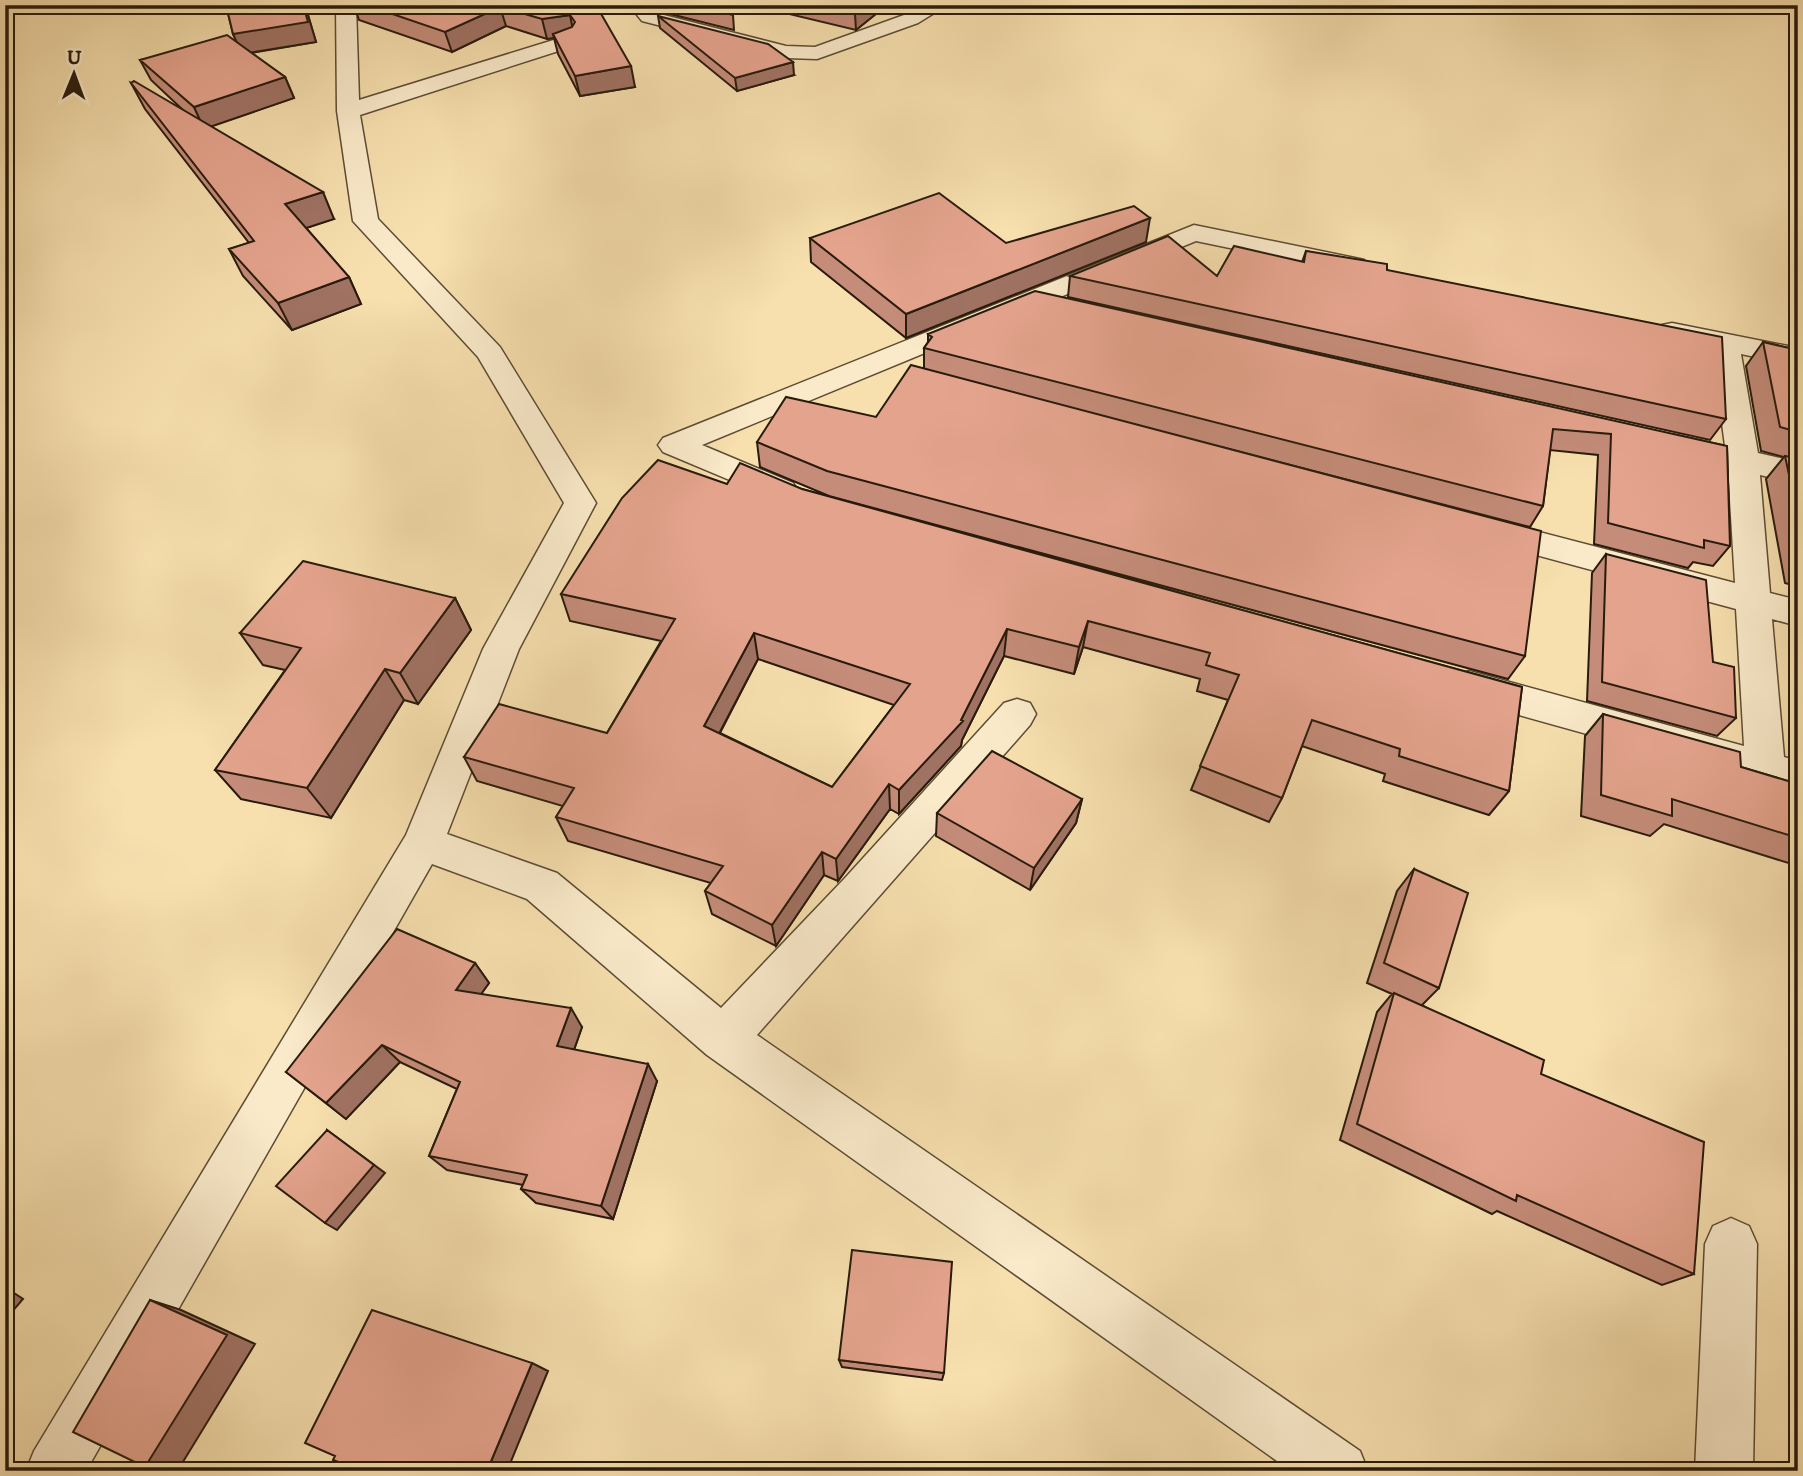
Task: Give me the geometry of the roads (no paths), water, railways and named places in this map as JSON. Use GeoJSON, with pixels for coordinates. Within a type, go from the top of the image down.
{"type":"FeatureCollection","features":[{"type":"Feature","properties":{"kind":"street"},"geometry":{"type":"LineString","coordinates":[[54,1471],[423,843],[501,649],[580,503],[490,353],[366,220],[348,111],[346,5]]}},
{"type":"Feature","properties":{"kind":"street"},"geometry":{"type":"LineString","coordinates":[[639,5],[649,17],[803,54],[817,53],[911,19],[937,5]]}},
{"type":"Feature","properties":{"kind":"street"},"geometry":{"type":"LineString","coordinates":[[873,9],[911,19]]}},
{"type":"Feature","properties":{"kind":"street"},"geometry":{"type":"LineString","coordinates":[[348,111],[567,42]]}},
{"type":"Feature","properties":{"kind":"street"},"geometry":{"type":"LineString","coordinates":[[817,506],[674,445],[1194,233],[1385,272]]}},
{"type":"Feature","properties":{"kind":"street"},"geometry":{"type":"LineString","coordinates":[[1031,300],[1072,309]]}},
{"type":"Feature","properties":{"kind":"street"},"geometry":{"type":"LineString","coordinates":[[1643,325],[1798,357]]}},
{"type":"Feature","properties":{"kind":"street"},"geometry":{"type":"LineString","coordinates":[[1444,679],[1781,773],[1751,601],[1743,460],[1725,342]]}},
{"type":"Feature","properties":{"kind":"street"},"geometry":{"type":"LineString","coordinates":[[868,367],[908,377]]}},
{"type":"Feature","properties":{"kind":"street"},"geometry":{"type":"LineString","coordinates":[[1649,439],[1798,472]]}},
{"type":"Feature","properties":{"kind":"street"},"geometry":{"type":"LineString","coordinates":[[1457,523],[1798,613]]}},
{"type":"Feature","properties":{"kind":"street"},"geometry":{"type":"LineString","coordinates":[[723,1039],[860,891],[1017,714]]}},
{"type":"Feature","properties":{"kind":"street"},"geometry":{"type":"LineString","coordinates":[[423,843],[542,886],[723,1039],[1340,1471]]}},
{"type":"Feature","properties":{"kind":"street"},"geometry":{"type":"LineString","coordinates":[[1724,1471],[1731,1244]]}}]}
